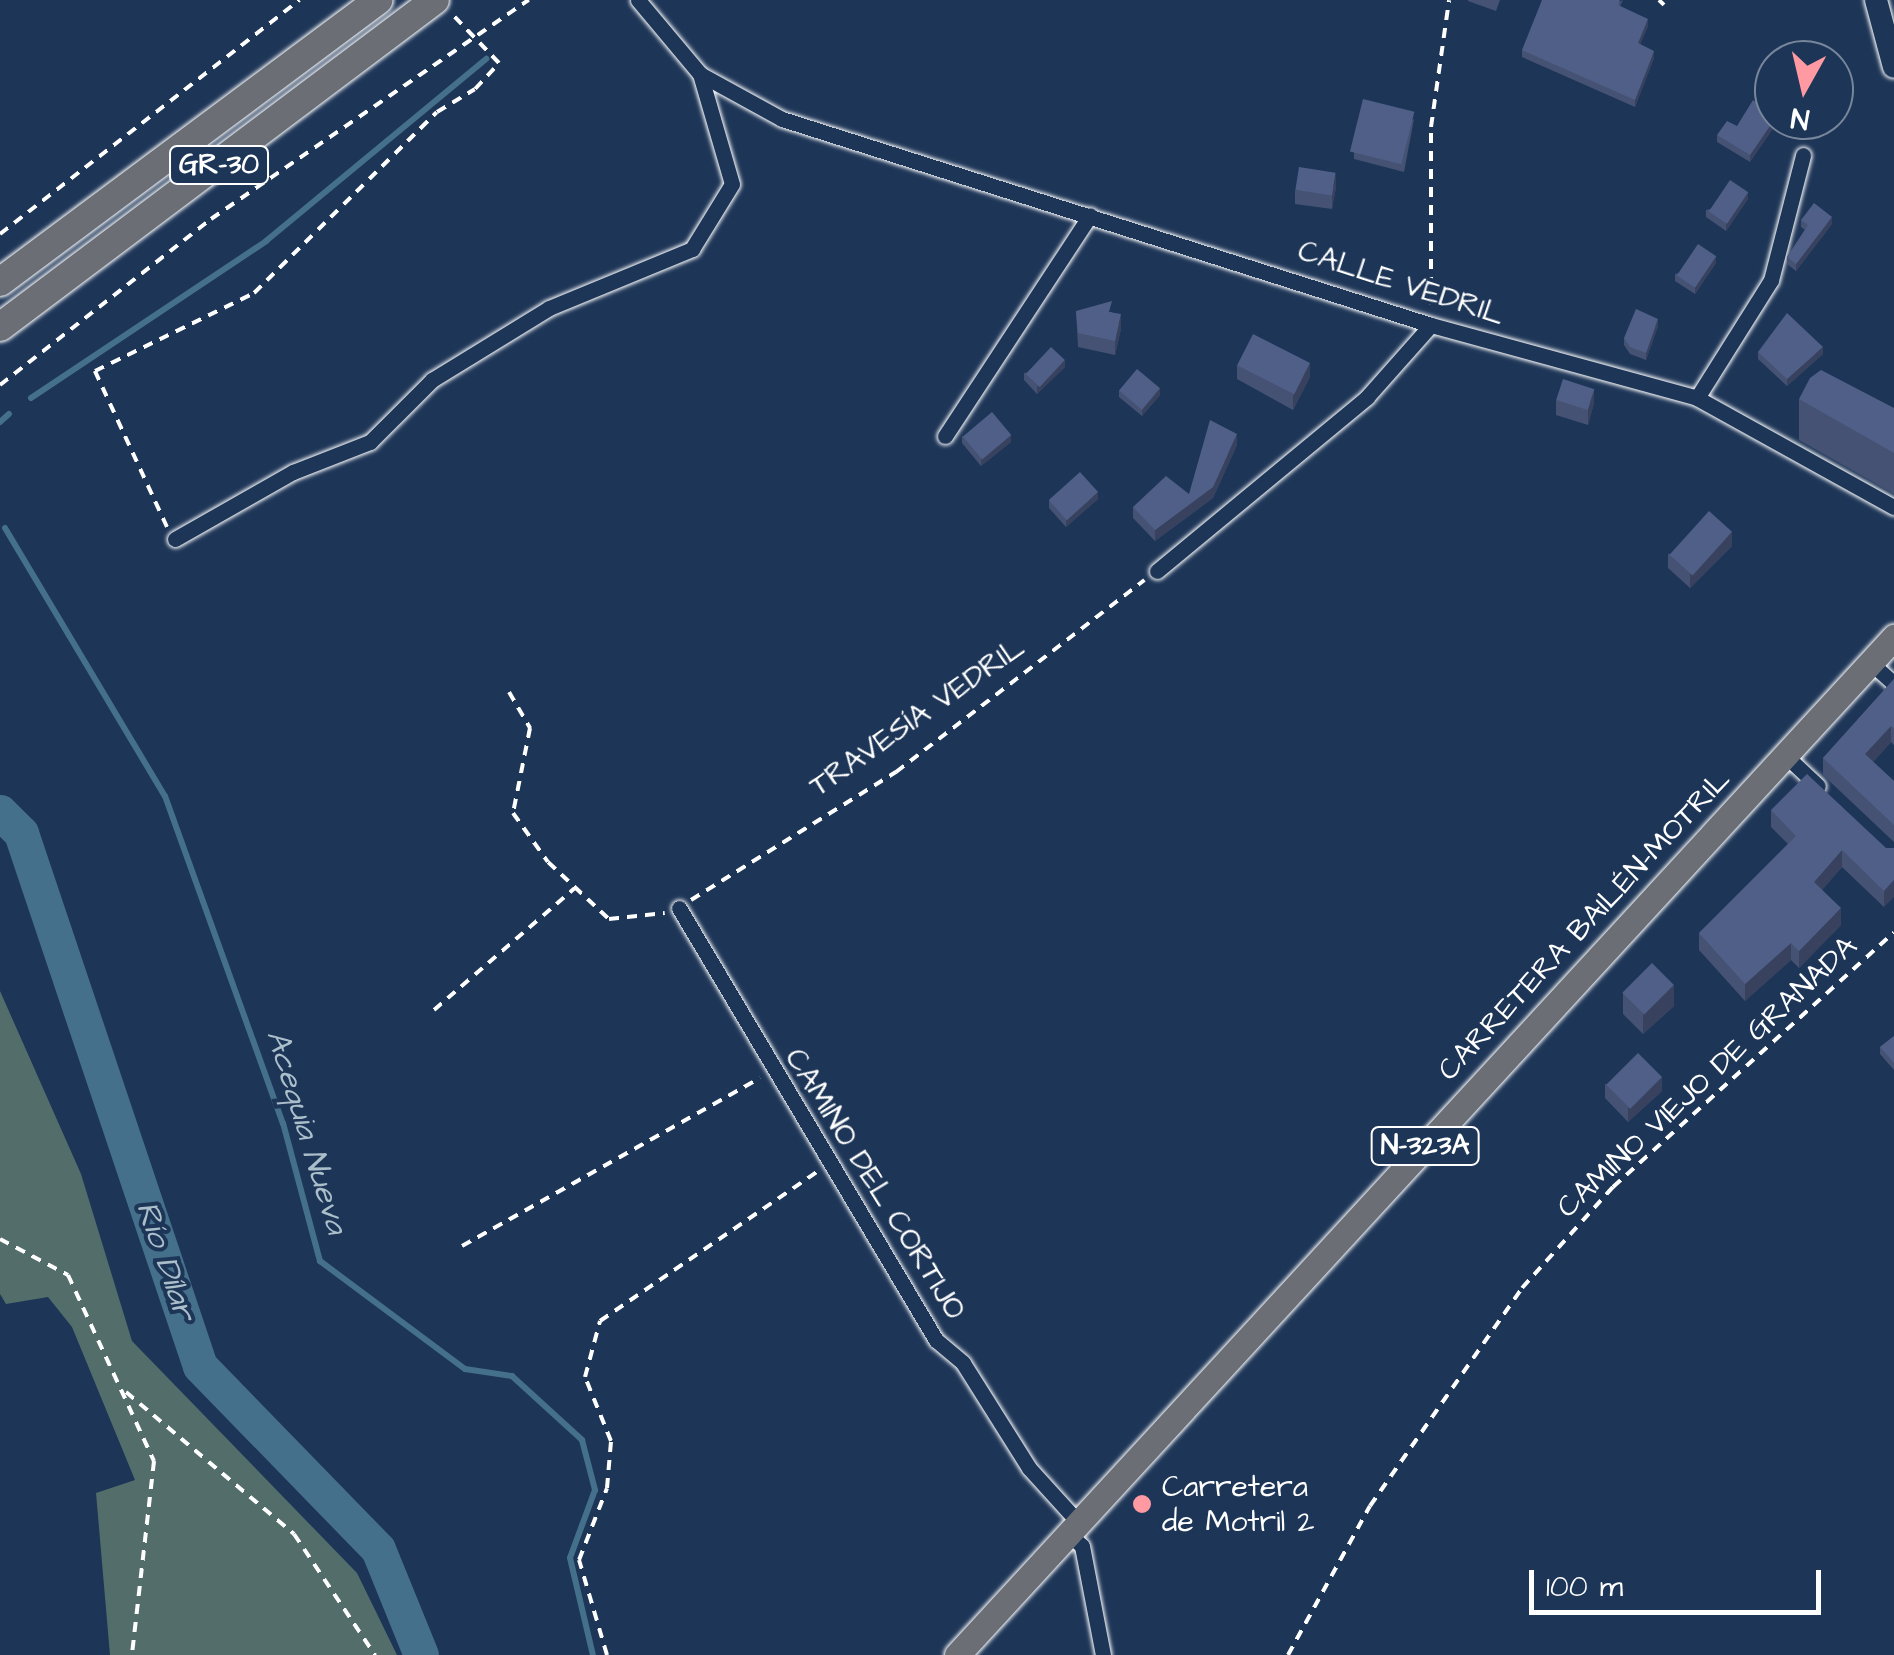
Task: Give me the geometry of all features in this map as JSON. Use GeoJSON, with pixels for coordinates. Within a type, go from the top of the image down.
{"type":"FeatureCollection","features":[{"type":"Feature","properties":{"kind":"highway","name":"GR-30"},"geometry":{"type":"LineString","coordinates":[[0,282],[378,0]]}},
{"type":"Feature","properties":{"kind":"highway","name":"GR-30"},"geometry":{"type":"LineString","coordinates":[[0,327],[445,8]]}},
{"type":"Feature","properties":{"kind":"main road","name":"CARRETERA BAILÉN-MOTRIL"},"geometry":{"type":"LineString","coordinates":[[957,1655],[1894,638]]}},
{"type":"Feature","properties":{"kind":"street","name":"CALLE VEDRIL"},"geometry":{"type":"LineString","coordinates":[[638,0],[700,74],[782,120],[1430,325],[1697,398],[1894,507]]}},
{"type":"Feature","properties":{"kind":"street"},"geometry":{"type":"LineString","coordinates":[[1876,0],[1894,66]]}},
{"type":"Feature","properties":{"kind":"street"},"geometry":{"type":"LineString","coordinates":[[175,540],[293,472],[370,442],[432,380],[549,308],[692,249],[732,184],[710,132],[700,74]]}},
{"type":"Feature","properties":{"kind":"street"},"geometry":{"type":"LineString","coordinates":[[1697,398],[1771,280],[1803,155]]}},
{"type":"Feature","properties":{"kind":"street"},"geometry":{"type":"LineString","coordinates":[[945,436],[1090,215]]}},
{"type":"Feature","properties":{"kind":"street"},"geometry":{"type":"LineString","coordinates":[[1157,571],[1367,397],[1430,325]]}},
{"type":"Feature","properties":{"kind":"street"},"geometry":{"type":"LineString","coordinates":[[1871,664],[1894,684]]}},
{"type":"Feature","properties":{"kind":"street"},"geometry":{"type":"LineString","coordinates":[[1785,755],[1839,806]]}},
{"type":"Feature","properties":{"kind":"street","name":"CAMINO DEL CORTIJO"},"geometry":{"type":"LineString","coordinates":[[679,908],[772,1071],[936,1340],[963,1363],[1029,1468],[1073,1528],[1082,1546],[1103,1655]]}},
{"type":"Feature","properties":{"kind":"path"},"geometry":{"type":"LineString","coordinates":[[0,234],[299,0]]}},
{"type":"Feature","properties":{"kind":"path"},"geometry":{"type":"LineString","coordinates":[[0,385],[196,230],[530,0]]}},
{"type":"Feature","properties":{"kind":"path"},"geometry":{"type":"LineString","coordinates":[[1430,325],[1431,127],[1449,0]]}},
{"type":"Feature","properties":{"kind":"path"},"geometry":{"type":"LineString","coordinates":[[175,540],[95,371],[254,294],[499,63],[445,8]]}},
{"type":"Feature","properties":{"kind":"path","name":"TRAVESÍA VEDRIL"},"geometry":{"type":"LineString","coordinates":[[509,692],[530,728],[514,813],[575,888],[609,920],[641,921],[679,908],[896,772],[1157,571]]}},
{"type":"Feature","properties":{"kind":"path"},"geometry":{"type":"LineString","coordinates":[[434,1010],[575,888]]}},
{"type":"Feature","properties":{"kind":"path","name":"CAMINO VIEJO DE GRANADA"},"geometry":{"type":"LineString","coordinates":[[1288,1655],[1370,1506],[1522,1288],[1612,1187],[1894,932]]}},
{"type":"Feature","properties":{"kind":"path"},"geometry":{"type":"LineString","coordinates":[[462,1246],[772,1071]]}},
{"type":"Feature","properties":{"kind":"path"},"geometry":{"type":"LineString","coordinates":[[607,1655],[579,1560],[607,1488],[611,1441],[584,1377],[600,1321],[830,1163]]}},
{"type":"Feature","properties":{"kind":"path"},"geometry":{"type":"LineString","coordinates":[[0,1239],[68,1276],[154,1461],[132,1655]]}},
{"type":"Feature","properties":{"kind":"path"},"geometry":{"type":"LineString","coordinates":[[124,1390],[294,1534],[374,1655]]}},
{"type":"Feature","properties":{"kind":"green space"},"geometry":{"type":"Polygon","coordinates":[[[0,991],[81,1174],[132,1341],[357,1573],[397,1655],[110,1655],[96,1493],[135,1480],[72,1327],[48,1297],[6,1304],[0,1294],[0,991]]]}},
{"type":"Feature","properties":{"kind":"building"},"geometry":{"type":"Polygon","coordinates":[[[1542,0],[1620,0],[1618,5],[1648,19],[1638,43],[1654,51],[1635,100],[1522,50],[1542,0]]]}},
{"type":"Feature","properties":{"kind":"building"},"geometry":{"type":"Polygon","coordinates":[[[1363,99],[1414,112],[1401,164],[1350,151],[1363,99]]]}},
{"type":"Feature","properties":{"kind":"building"},"geometry":{"type":"Polygon","coordinates":[[[1753,100],[1754,140],[1760,140],[1750,155],[1717,135],[1727,121],[1737,126],[1753,100]]]}},
{"type":"Feature","properties":{"kind":"building"},"geometry":{"type":"Polygon","coordinates":[[[1299,167],[1336,173],[1332,196],[1295,190],[1299,167]]]}},
{"type":"Feature","properties":{"kind":"building"},"geometry":{"type":"Polygon","coordinates":[[[1730,180],[1748,192],[1727,224],[1709,212],[1730,180]]]}},
{"type":"Feature","properties":{"kind":"building"},"geometry":{"type":"Polygon","coordinates":[[[1814,203],[1832,217],[1796,264],[1787,257],[1808,225],[1801,220],[1814,203]]]}},
{"type":"Feature","properties":{"kind":"building"},"geometry":{"type":"Polygon","coordinates":[[[1698,244],[1716,256],[1695,288],[1677,276],[1698,244]]]}},
{"type":"Feature","properties":{"kind":"building"},"geometry":{"type":"Polygon","coordinates":[[[1112,301],[1109,312],[1121,314],[1115,341],[1078,333],[1076,311],[1112,301]]]}},
{"type":"Feature","properties":{"kind":"building"},"geometry":{"type":"Polygon","coordinates":[[[1636,309],[1658,319],[1646,353],[1630,347],[1624,338],[1636,309]]]}},
{"type":"Feature","properties":{"kind":"building"},"geometry":{"type":"Polygon","coordinates":[[[1787,313],[1823,347],[1787,379],[1758,352],[1787,313]]]}},
{"type":"Feature","properties":{"kind":"building"},"geometry":{"type":"Polygon","coordinates":[[[1253,334],[1310,363],[1294,394],[1237,365],[1253,334]]]}},
{"type":"Feature","properties":{"kind":"building"},"geometry":{"type":"Polygon","coordinates":[[[1051,347],[1065,360],[1040,387],[1026,374],[1051,347]]]}},
{"type":"Feature","properties":{"kind":"building"},"geometry":{"type":"Polygon","coordinates":[[[1137,369],[1160,388],[1142,410],[1119,390],[1137,369]]]}},
{"type":"Feature","properties":{"kind":"building"},"geometry":{"type":"Polygon","coordinates":[[[1821,370],[1894,408],[1894,453],[1799,399],[1810,378],[1821,370]]]}},
{"type":"Feature","properties":{"kind":"building"},"geometry":{"type":"Polygon","coordinates":[[[1563,379],[1594,389],[1588,410],[1556,400],[1563,379]]]}},
{"type":"Feature","properties":{"kind":"building"},"geometry":{"type":"Polygon","coordinates":[[[992,412],[1011,435],[982,459],[963,436],[992,412]]]}},
{"type":"Feature","properties":{"kind":"building"},"geometry":{"type":"Polygon","coordinates":[[[1210,420],[1237,434],[1213,487],[1155,530],[1133,507],[1166,476],[1189,494],[1210,420]]]}},
{"type":"Feature","properties":{"kind":"building"},"geometry":{"type":"Polygon","coordinates":[[[1080,472],[1098,492],[1067,520],[1049,500],[1080,472]]]}},
{"type":"Feature","properties":{"kind":"building"},"geometry":{"type":"Polygon","coordinates":[[[1709,511],[1732,532],[1693,576],[1670,555],[1709,511]]]}},
{"type":"Feature","properties":{"kind":"building"},"geometry":{"type":"Polygon","coordinates":[[[1894,679],[1894,728],[1891,726],[1865,754],[1894,781],[1894,825],[1823,758],[1894,679]]]}},
{"type":"Feature","properties":{"kind":"building"},"geometry":{"type":"Polygon","coordinates":[[[1807,774],[1886,848],[1894,848],[1894,880],[1884,891],[1842,850],[1814,882],[1841,908],[1799,951],[1791,943],[1745,984],[1699,933],[1796,836],[1771,810],[1807,774]]]}},
{"type":"Feature","properties":{"kind":"building"},"geometry":{"type":"Polygon","coordinates":[[[1652,963],[1674,985],[1644,1015],[1622,993],[1652,963]]]}},
{"type":"Feature","properties":{"kind":"building"},"geometry":{"type":"Polygon","coordinates":[[[1894,1036],[1894,1063],[1880,1047],[1894,1036]]]}},
{"type":"Feature","properties":{"kind":"building"},"geometry":{"type":"Polygon","coordinates":[[[1638,1053],[1662,1077],[1630,1109],[1606,1085],[1638,1053]]]}},
{"type":"Feature","properties":{"kind":"waterway"},"geometry":{"type":"LineString","coordinates":[[31,398],[266,241],[486,59]]}},
{"type":"Feature","properties":{"kind":"waterway"},"geometry":{"type":"LineString","coordinates":[[0,422],[9,414]]}},
{"type":"Feature","properties":{"kind":"waterway","name":"Acequia Nueva"},"geometry":{"type":"LineString","coordinates":[[5,528],[165,796],[283,1123],[320,1261],[465,1369],[512,1376],[582,1440],[595,1490],[570,1558],[593,1655]]}},
{"type":"Feature","properties":{"kind":"waterway","name":"Río Dílar"},"geometry":{"type":"LineString","coordinates":[[0,812],[21,833],[200,1366],[378,1549],[421,1655]]}},
{"type":"Feature","properties":{"kind":"place","name":"Carretera de Motril 2"},"geometry":{"type":"Point","coordinates":[1142,1504]}}]}
